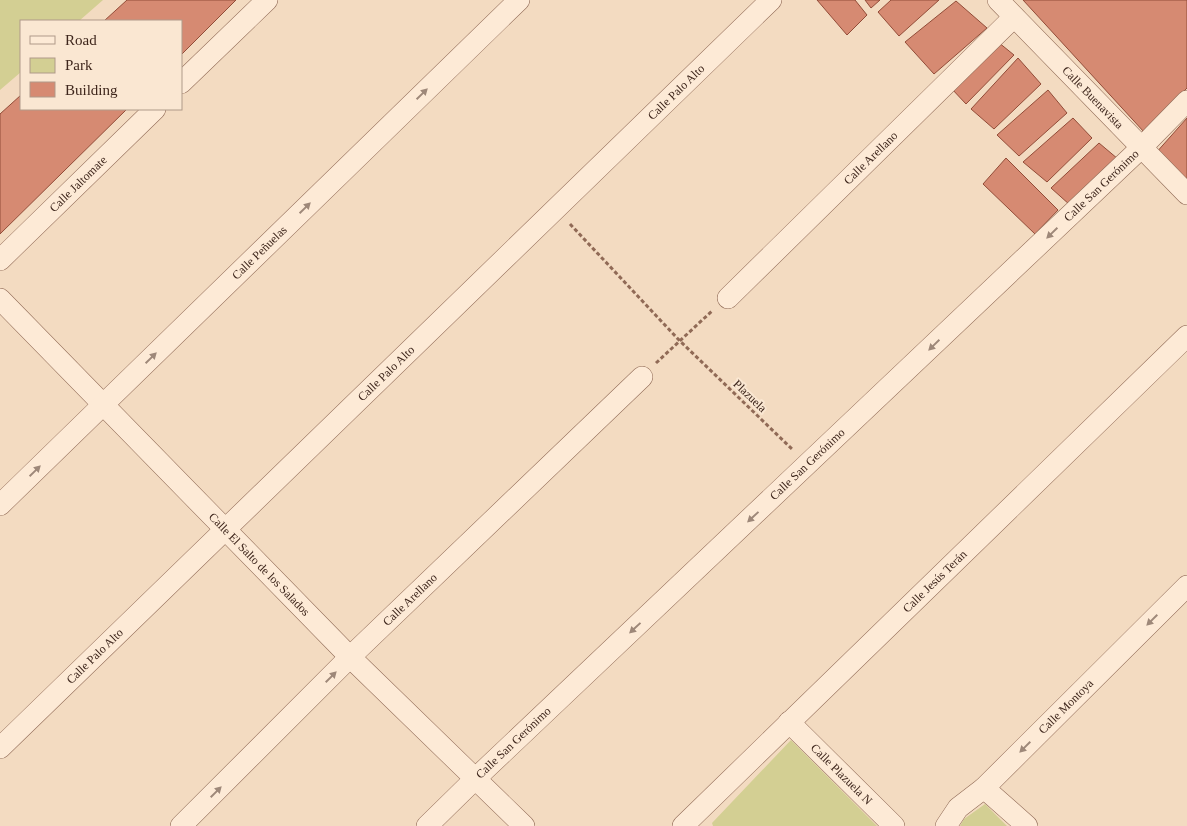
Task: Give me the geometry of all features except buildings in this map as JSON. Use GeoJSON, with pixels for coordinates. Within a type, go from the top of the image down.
{"type":"FeatureCollection","features":[{"type":"Feature","properties":{"kind":"street"},"geometry":{"type":"LineString","coordinates":[[182,82],[267,0]]}},
{"type":"Feature","properties":{"kind":"street","name":"Calle Peñuelas"},"geometry":{"type":"LineString","coordinates":[[0,505],[519,0]]}},
{"type":"Feature","properties":{"kind":"street","name":"Calle Palo Alto"},"geometry":{"type":"LineString","coordinates":[[0,748],[771,0]]}},
{"type":"Feature","properties":{"kind":"street","name":"Calle Buenavista"},"geometry":{"type":"LineString","coordinates":[[998,0],[1187,194]]}},
{"type":"Feature","properties":{"kind":"street","name":"Calle Arellano"},"geometry":{"type":"LineString","coordinates":[[728,298],[1014,17]]}},
{"type":"Feature","properties":{"kind":"street","name":"Calle San Gerónimo"},"geometry":{"type":"LineString","coordinates":[[427,826],[1142,147],[1187,101]]}},
{"type":"Feature","properties":{"kind":"street","name":"Calle Jaltomate"},"geometry":{"type":"LineString","coordinates":[[0,260],[154,110]]}},
{"type":"Feature","properties":{"kind":"street","name":"Calle El Salto de los Salados"},"geometry":{"type":"LineString","coordinates":[[0,299],[350,657],[524,826]]}},
{"type":"Feature","properties":{"kind":"street","name":"Calle Jesús Terán"},"geometry":{"type":"LineString","coordinates":[[690,823],[789,722],[1187,336]]}},
{"type":"Feature","properties":{"kind":"street","name":"Calle Arellano"},"geometry":{"type":"LineString","coordinates":[[182,826],[350,657],[642,377]]}},
{"type":"Feature","properties":{"kind":"street","name":"Calle Montoya"},"geometry":{"type":"LineString","coordinates":[[946,826],[958,808],[984,788],[1187,586]]}},
{"type":"Feature","properties":{"kind":"street","name":"Calle Plazuela N"},"geometry":{"type":"LineString","coordinates":[[789,722],[894,826]]}},
{"type":"Feature","properties":{"kind":"street"},"geometry":{"type":"LineString","coordinates":[[984,788],[1027,826]]}},
{"type":"Feature","properties":{"kind":"path","name":"Plazuela"},"geometry":{"type":"LineString","coordinates":[[556,209],[679,340],[808,465]]}},
{"type":"Feature","properties":{"kind":"path"},"geometry":{"type":"LineString","coordinates":[[642,377],[679,340],[728,298]]}},
{"type":"Feature","properties":{"kind":"green space"},"geometry":{"type":"Polygon","coordinates":[[[0,0],[103,0],[80,20],[20,20],[20,73],[0,90],[0,0]]]}},
{"type":"Feature","properties":{"kind":"green space"},"geometry":{"type":"Polygon","coordinates":[[[791,740],[877,826],[713,826],[712,823],[791,740]]]}},
{"type":"Feature","properties":{"kind":"green space"},"geometry":{"type":"Polygon","coordinates":[[[985,804],[1007,826],[960,826],[964,819],[985,804]]]}}]}
